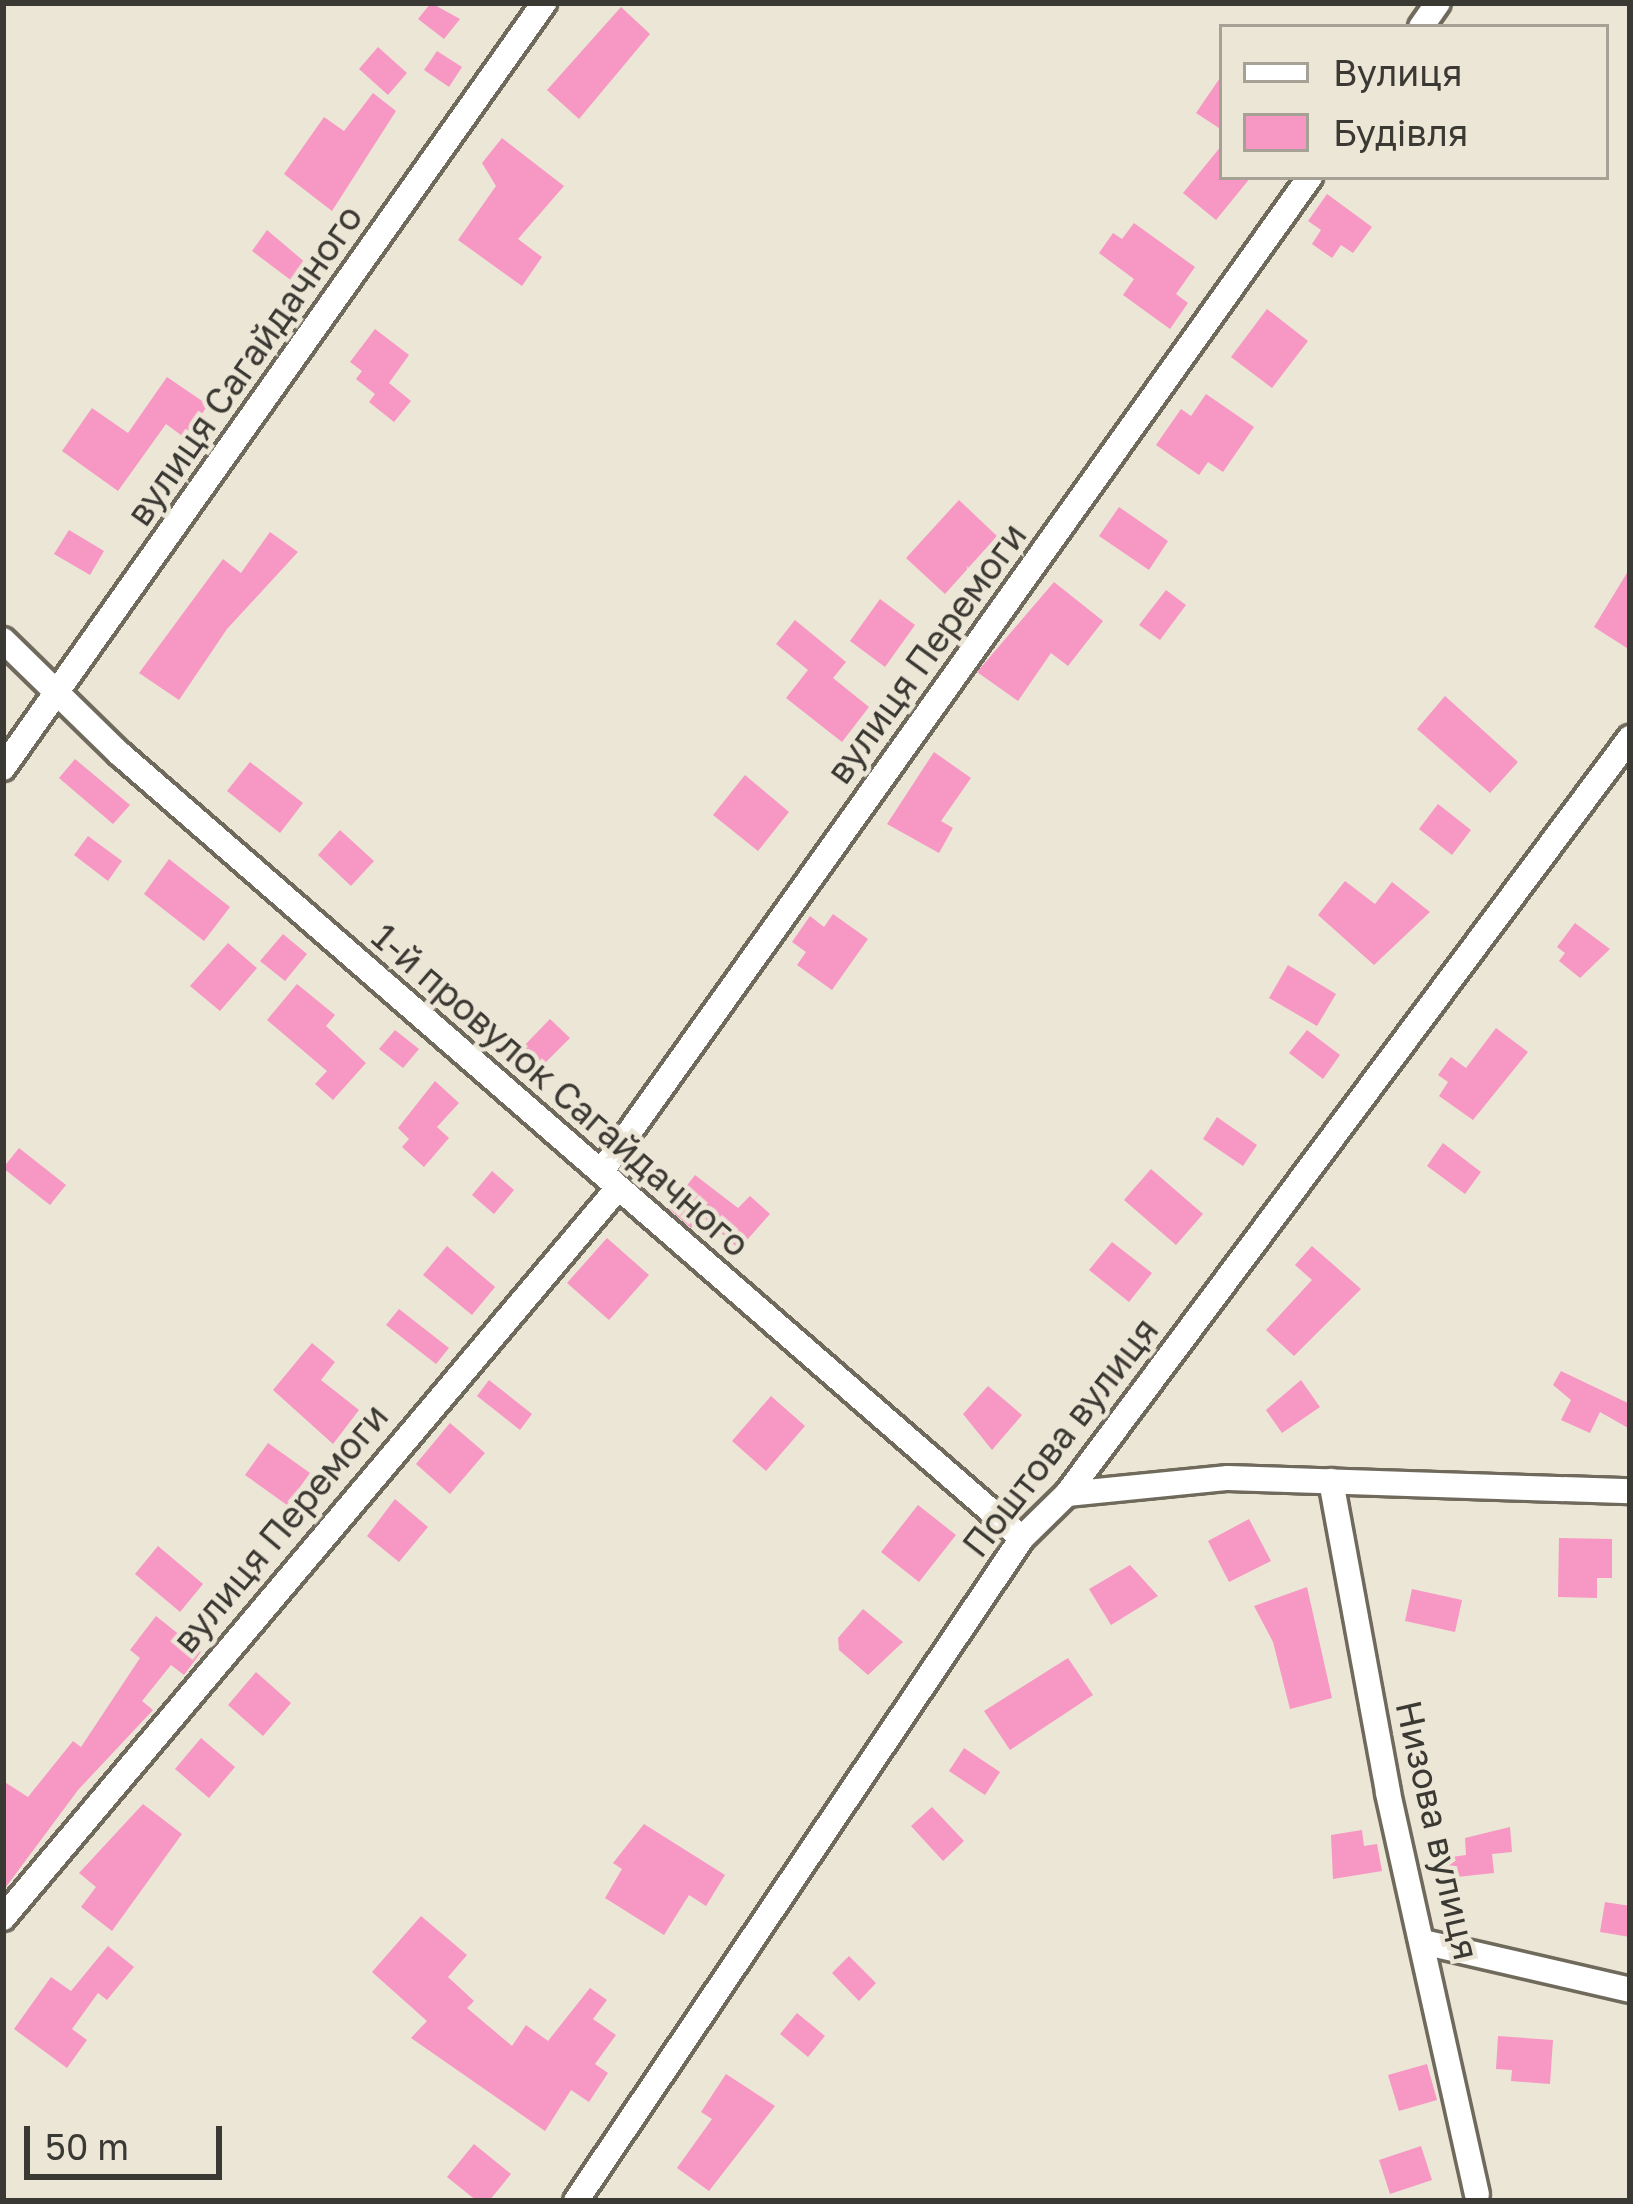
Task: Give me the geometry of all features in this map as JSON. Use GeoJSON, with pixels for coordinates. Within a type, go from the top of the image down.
{"type":"FeatureCollection","features":[{"type":"Feature","properties":{"kind":"street","name":"вулиця Сагайдачного"},"geometry":{"type":"LineString","coordinates":[[3,768],[544,3]]}},
{"type":"Feature","properties":{"kind":"street","name":"вулиця Перемоги"},"geometry":{"type":"LineString","coordinates":[[3,1918],[609,1180],[1308,180]]}},
{"type":"Feature","properties":{"kind":"street","name":"1-й провулок Сагайдачного"},"geometry":{"type":"LineString","coordinates":[[3,640],[60,688],[120,754],[1022,1538]]}},
{"type":"Feature","properties":{"kind":"street","name":"Поштова вулиця"},"geometry":{"type":"LineString","coordinates":[[576,2201],[1022,1538],[1067,1494],[1630,738]]}},
{"type":"Feature","properties":{"kind":"street"},"geometry":{"type":"LineString","coordinates":[[1067,1494],[1228,1478],[1630,1491]]}},
{"type":"Feature","properties":{"kind":"street","name":"Низова вулиця"},"geometry":{"type":"LineString","coordinates":[[1331,1481],[1388,1792],[1427,1943],[1477,2194]]}},
{"type":"Feature","properties":{"kind":"street"},"geometry":{"type":"LineString","coordinates":[[1427,1943],[1630,1990]]}},
{"type":"Feature","properties":{"kind":"building"},"geometry":{"type":"Polygon","coordinates":[[[431,3],[460,19],[444,39],[418,19],[431,3]]]}},
{"type":"Feature","properties":{"kind":"building"},"geometry":{"type":"Polygon","coordinates":[[[621,7],[650,34],[579,119],[547,90],[621,7]]]}},
{"type":"Feature","properties":{"kind":"building"},"geometry":{"type":"Polygon","coordinates":[[[378,47],[407,73],[388,95],[359,69],[378,47]]]}},
{"type":"Feature","properties":{"kind":"building"},"geometry":{"type":"Polygon","coordinates":[[[437,51],[462,67],[449,87],[424,70],[437,51]]]}},
{"type":"Feature","properties":{"kind":"building"},"geometry":{"type":"Polygon","coordinates":[[[1219,79],[1219,128],[1196,113],[1219,79]]]}},
{"type":"Feature","properties":{"kind":"building"},"geometry":{"type":"Polygon","coordinates":[[[373,93],[396,111],[332,211],[284,174],[324,117],[344,131],[373,93]]]}},
{"type":"Feature","properties":{"kind":"building"},"geometry":{"type":"Polygon","coordinates":[[[502,138],[564,186],[518,239],[542,257],[522,286],[458,240],[496,186],[482,163],[502,138]]]}},
{"type":"Feature","properties":{"kind":"building"},"geometry":{"type":"Polygon","coordinates":[[[1219,149],[1219,180],[1249,180],[1216,220],[1183,193],[1219,149]]]}},
{"type":"Feature","properties":{"kind":"building"},"geometry":{"type":"Polygon","coordinates":[[[1327,194],[1372,227],[1353,253],[1341,245],[1332,258],[1312,244],[1321,230],[1308,221],[1327,194]]]}},
{"type":"Feature","properties":{"kind":"building"},"geometry":{"type":"Polygon","coordinates":[[[1134,223],[1195,267],[1176,294],[1188,303],[1170,329],[1123,295],[1134,279],[1099,253],[1113,233],[1122,239],[1134,223]]]}},
{"type":"Feature","properties":{"kind":"building"},"geometry":{"type":"Polygon","coordinates":[[[267,230],[313,269],[300,287],[252,251],[267,230]]]}},
{"type":"Feature","properties":{"kind":"building"},"geometry":{"type":"Polygon","coordinates":[[[1267,309],[1308,341],[1272,388],[1231,357],[1267,309]]]}},
{"type":"Feature","properties":{"kind":"building"},"geometry":{"type":"Polygon","coordinates":[[[375,329],[409,355],[389,383],[411,401],[394,422],[369,402],[375,394],[356,379],[362,371],[350,362],[375,329]]]}},
{"type":"Feature","properties":{"kind":"building"},"geometry":{"type":"Polygon","coordinates":[[[167,377],[208,405],[185,438],[166,424],[118,491],[62,451],[92,408],[128,433],[167,377]]]}},
{"type":"Feature","properties":{"kind":"building"},"geometry":{"type":"Polygon","coordinates":[[[1206,394],[1254,427],[1223,472],[1208,462],[1199,475],[1156,445],[1181,409],[1191,416],[1206,394]]]}},
{"type":"Feature","properties":{"kind":"building"},"geometry":{"type":"Polygon","coordinates":[[[959,500],[997,536],[945,594],[906,558],[959,500]]]}},
{"type":"Feature","properties":{"kind":"building"},"geometry":{"type":"Polygon","coordinates":[[[1119,507],[1168,541],[1149,570],[1099,536],[1119,507]]]}},
{"type":"Feature","properties":{"kind":"building"},"geometry":{"type":"Polygon","coordinates":[[[69,530],[104,551],[90,575],[54,554],[69,530]]]}},
{"type":"Feature","properties":{"kind":"building"},"geometry":{"type":"Polygon","coordinates":[[[270,532],[298,552],[227,629],[179,700],[139,673],[223,559],[241,573],[270,532]]]}},
{"type":"Feature","properties":{"kind":"building"},"geometry":{"type":"Polygon","coordinates":[[[1630,568],[1630,650],[1594,627],[1630,568]]]}},
{"type":"Feature","properties":{"kind":"building"},"geometry":{"type":"Polygon","coordinates":[[[1054,582],[1103,621],[1068,666],[1051,653],[1018,701],[977,672],[1054,582]]]}},
{"type":"Feature","properties":{"kind":"building"},"geometry":{"type":"Polygon","coordinates":[[[1166,590],[1186,605],[1160,640],[1139,625],[1166,590]]]}},
{"type":"Feature","properties":{"kind":"building"},"geometry":{"type":"Polygon","coordinates":[[[880,599],[915,625],[885,667],[850,641],[880,599]]]}},
{"type":"Feature","properties":{"kind":"building"},"geometry":{"type":"Polygon","coordinates":[[[795,620],[846,662],[833,678],[869,707],[842,742],[786,698],[808,670],[776,644],[795,620]]]}},
{"type":"Feature","properties":{"kind":"building"},"geometry":{"type":"Polygon","coordinates":[[[1445,696],[1518,762],[1490,793],[1417,729],[1445,696]]]}},
{"type":"Feature","properties":{"kind":"building"},"geometry":{"type":"Polygon","coordinates":[[[934,752],[971,778],[941,821],[953,828],[939,853],[887,824],[934,752]]]}},
{"type":"Feature","properties":{"kind":"building"},"geometry":{"type":"Polygon","coordinates":[[[75,759],[130,805],[113,824],[59,778],[75,759]]]}},
{"type":"Feature","properties":{"kind":"building"},"geometry":{"type":"Polygon","coordinates":[[[250,762],[303,803],[280,833],[227,791],[250,762]]]}},
{"type":"Feature","properties":{"kind":"building"},"geometry":{"type":"Polygon","coordinates":[[[745,775],[789,812],[758,851],[713,815],[745,775]]]}},
{"type":"Feature","properties":{"kind":"building"},"geometry":{"type":"Polygon","coordinates":[[[1438,804],[1471,830],[1452,855],[1419,829],[1438,804]]]}},
{"type":"Feature","properties":{"kind":"building"},"geometry":{"type":"Polygon","coordinates":[[[340,830],[374,861],[351,886],[318,855],[340,830]]]}},
{"type":"Feature","properties":{"kind":"building"},"geometry":{"type":"Polygon","coordinates":[[[88,836],[122,861],[108,881],[74,855],[88,836]]]}},
{"type":"Feature","properties":{"kind":"building"},"geometry":{"type":"Polygon","coordinates":[[[169,859],[230,907],[204,941],[144,894],[169,859]]]}},
{"type":"Feature","properties":{"kind":"building"},"geometry":{"type":"Polygon","coordinates":[[[1345,881],[1375,904],[1392,882],[1430,912],[1374,965],[1318,915],[1345,881]]]}},
{"type":"Feature","properties":{"kind":"building"},"geometry":{"type":"Polygon","coordinates":[[[833,914],[868,939],[832,990],[797,965],[806,952],[792,942],[810,916],[824,927],[833,914]]]}},
{"type":"Feature","properties":{"kind":"building"},"geometry":{"type":"Polygon","coordinates":[[[1575,923],[1610,949],[1580,978],[1559,961],[1565,953],[1557,947],[1575,923]]]}},
{"type":"Feature","properties":{"kind":"building"},"geometry":{"type":"Polygon","coordinates":[[[283,934],[307,954],[285,981],[260,961],[283,934]]]}},
{"type":"Feature","properties":{"kind":"building"},"geometry":{"type":"Polygon","coordinates":[[[228,943],[257,968],[220,1011],[190,986],[228,943]]]}},
{"type":"Feature","properties":{"kind":"building"},"geometry":{"type":"Polygon","coordinates":[[[1288,965],[1336,994],[1317,1026],[1269,998],[1288,965]]]}},
{"type":"Feature","properties":{"kind":"building"},"geometry":{"type":"Polygon","coordinates":[[[297,984],[335,1015],[326,1026],[366,1063],[333,1100],[315,1084],[327,1071],[267,1020],[297,984]]]}},
{"type":"Feature","properties":{"kind":"building"},"geometry":{"type":"Polygon","coordinates":[[[550,1019],[570,1038],[539,1069],[520,1050],[550,1019]]]}},
{"type":"Feature","properties":{"kind":"building"},"geometry":{"type":"Polygon","coordinates":[[[1496,1028],[1528,1052],[1473,1120],[1439,1096],[1448,1082],[1438,1075],[1451,1057],[1466,1068],[1496,1028]]]}},
{"type":"Feature","properties":{"kind":"building"},"geometry":{"type":"Polygon","coordinates":[[[395,1030],[419,1049],[403,1068],[379,1049],[395,1030]]]}},
{"type":"Feature","properties":{"kind":"building"},"geometry":{"type":"Polygon","coordinates":[[[1307,1030],[1340,1055],[1323,1079],[1289,1053],[1307,1030]]]}},
{"type":"Feature","properties":{"kind":"building"},"geometry":{"type":"Polygon","coordinates":[[[435,1081],[459,1103],[437,1127],[449,1138],[424,1167],[402,1147],[409,1139],[398,1128],[435,1081]]]}},
{"type":"Feature","properties":{"kind":"building"},"geometry":{"type":"Polygon","coordinates":[[[1217,1117],[1257,1145],[1243,1166],[1203,1139],[1217,1117]]]}},
{"type":"Feature","properties":{"kind":"building"},"geometry":{"type":"Polygon","coordinates":[[[1443,1143],[1481,1172],[1465,1194],[1427,1166],[1443,1143]]]}},
{"type":"Feature","properties":{"kind":"building"},"geometry":{"type":"Polygon","coordinates":[[[19,1148],[66,1185],[50,1205],[3,1168],[19,1148]]]}},
{"type":"Feature","properties":{"kind":"building"},"geometry":{"type":"Polygon","coordinates":[[[1151,1169],[1203,1214],[1176,1245],[1124,1200],[1151,1169]]]}},
{"type":"Feature","properties":{"kind":"building"},"geometry":{"type":"Polygon","coordinates":[[[492,1171],[514,1190],[494,1214],[472,1195],[492,1171]]]}},
{"type":"Feature","properties":{"kind":"building"},"geometry":{"type":"Polygon","coordinates":[[[695,1175],[738,1208],[750,1196],[770,1214],[739,1249],[701,1215],[691,1228],[669,1209],[695,1175]]]}},
{"type":"Feature","properties":{"kind":"building"},"geometry":{"type":"Polygon","coordinates":[[[607,1238],[649,1275],[609,1320],[567,1283],[607,1238]]]}},
{"type":"Feature","properties":{"kind":"building"},"geometry":{"type":"Polygon","coordinates":[[[1112,1242],[1152,1273],[1129,1302],[1089,1270],[1112,1242]]]}},
{"type":"Feature","properties":{"kind":"building"},"geometry":{"type":"Polygon","coordinates":[[[447,1246],[495,1287],[472,1315],[423,1275],[447,1246]]]}},
{"type":"Feature","properties":{"kind":"building"},"geometry":{"type":"Polygon","coordinates":[[[1312,1246],[1361,1289],[1294,1356],[1266,1330],[1312,1280],[1295,1265],[1312,1246]]]}},
{"type":"Feature","properties":{"kind":"building"},"geometry":{"type":"Polygon","coordinates":[[[399,1309],[449,1348],[436,1364],[386,1325],[399,1309]]]}},
{"type":"Feature","properties":{"kind":"building"},"geometry":{"type":"Polygon","coordinates":[[[312,1343],[335,1362],[321,1380],[359,1410],[333,1444],[273,1390],[312,1343]]]}},
{"type":"Feature","properties":{"kind":"building"},"geometry":{"type":"Polygon","coordinates":[[[1561,1371],[1630,1404],[1630,1429],[1600,1412],[1590,1433],[1561,1420],[1571,1400],[1553,1385],[1561,1371]]]}},
{"type":"Feature","properties":{"kind":"building"},"geometry":{"type":"Polygon","coordinates":[[[489,1380],[532,1414],[520,1430],[477,1396],[489,1380]]]}},
{"type":"Feature","properties":{"kind":"building"},"geometry":{"type":"Polygon","coordinates":[[[1301,1380],[1320,1407],[1282,1433],[1266,1410],[1301,1380]]]}},
{"type":"Feature","properties":{"kind":"building"},"geometry":{"type":"Polygon","coordinates":[[[988,1386],[1022,1415],[992,1450],[963,1414],[988,1386]]]}},
{"type":"Feature","properties":{"kind":"building"},"geometry":{"type":"Polygon","coordinates":[[[771,1396],[805,1426],[766,1471],[732,1441],[771,1396]]]}},
{"type":"Feature","properties":{"kind":"building"},"geometry":{"type":"Polygon","coordinates":[[[450,1423],[485,1453],[450,1494],[416,1464],[450,1423]]]}},
{"type":"Feature","properties":{"kind":"building"},"geometry":{"type":"Polygon","coordinates":[[[268,1443],[310,1473],[287,1505],[245,1475],[268,1443]]]}},
{"type":"Feature","properties":{"kind":"building"},"geometry":{"type":"Polygon","coordinates":[[[395,1499],[428,1527],[399,1562],[367,1536],[395,1499]]]}},
{"type":"Feature","properties":{"kind":"building"},"geometry":{"type":"Polygon","coordinates":[[[918,1505],[956,1535],[919,1582],[881,1552],[918,1505]]]}},
{"type":"Feature","properties":{"kind":"building"},"geometry":{"type":"Polygon","coordinates":[[[1249,1519],[1271,1561],[1229,1582],[1208,1541],[1249,1519]]]}},
{"type":"Feature","properties":{"kind":"building"},"geometry":{"type":"Polygon","coordinates":[[[1559,1538],[1612,1539],[1612,1578],[1597,1578],[1597,1598],[1558,1597],[1559,1538]]]}},
{"type":"Feature","properties":{"kind":"building"},"geometry":{"type":"Polygon","coordinates":[[[158,1546],[203,1584],[180,1612],[135,1574],[158,1546]]]}},
{"type":"Feature","properties":{"kind":"building"},"geometry":{"type":"Polygon","coordinates":[[[1130,1565],[1158,1596],[1111,1625],[1089,1589],[1130,1565]]]}},
{"type":"Feature","properties":{"kind":"building"},"geometry":{"type":"Polygon","coordinates":[[[1307,1587],[1332,1698],[1290,1709],[1273,1642],[1254,1606],[1307,1587]]]}},
{"type":"Feature","properties":{"kind":"building"},"geometry":{"type":"Polygon","coordinates":[[[1412,1589],[1462,1600],[1455,1632],[1405,1621],[1412,1589]]]}},
{"type":"Feature","properties":{"kind":"building"},"geometry":{"type":"Polygon","coordinates":[[[863,1609],[903,1642],[868,1675],[839,1650],[838,1638],[863,1609]]]}},
{"type":"Feature","properties":{"kind":"building"},"geometry":{"type":"Polygon","coordinates":[[[156,1616],[201,1652],[184,1675],[171,1665],[142,1701],[153,1710],[78,1790],[3,1891],[3,1781],[28,1797],[73,1741],[81,1747],[140,1658],[130,1650],[156,1616]]]}},
{"type":"Feature","properties":{"kind":"building"},"geometry":{"type":"Polygon","coordinates":[[[1068,1658],[1093,1695],[1010,1750],[984,1711],[1068,1658]]]}},
{"type":"Feature","properties":{"kind":"building"},"geometry":{"type":"Polygon","coordinates":[[[256,1672],[291,1703],[263,1736],[228,1705],[256,1672]]]}},
{"type":"Feature","properties":{"kind":"building"},"geometry":{"type":"Polygon","coordinates":[[[201,1738],[235,1767],[209,1798],[175,1769],[201,1738]]]}},
{"type":"Feature","properties":{"kind":"building"},"geometry":{"type":"Polygon","coordinates":[[[964,1748],[1000,1772],[985,1795],[949,1771],[964,1748]]]}},
{"type":"Feature","properties":{"kind":"building"},"geometry":{"type":"Polygon","coordinates":[[[143,1804],[182,1834],[112,1931],[81,1907],[96,1887],[79,1873],[143,1804]]]}},
{"type":"Feature","properties":{"kind":"building"},"geometry":{"type":"Polygon","coordinates":[[[932,1807],[964,1841],[943,1861],[911,1826],[932,1807]]]}},
{"type":"Feature","properties":{"kind":"building"},"geometry":{"type":"Polygon","coordinates":[[[644,1824],[725,1875],[706,1906],[689,1895],[664,1935],[605,1898],[622,1869],[613,1863],[644,1824]]]}},
{"type":"Feature","properties":{"kind":"building"},"geometry":{"type":"Polygon","coordinates":[[[1510,1827],[1512,1852],[1492,1854],[1494,1873],[1447,1878],[1444,1858],[1466,1855],[1465,1838],[1510,1827]]]}},
{"type":"Feature","properties":{"kind":"building"},"geometry":{"type":"Polygon","coordinates":[[[1362,1830],[1364,1846],[1377,1844],[1382,1871],[1333,1879],[1331,1835],[1362,1830]]]}},
{"type":"Feature","properties":{"kind":"building"},"geometry":{"type":"Polygon","coordinates":[[[1605,1902],[1630,1906],[1630,1937],[1600,1932],[1605,1902]]]}},
{"type":"Feature","properties":{"kind":"building"},"geometry":{"type":"Polygon","coordinates":[[[421,1916],[467,1955],[448,1977],[474,2001],[467,2008],[512,2046],[526,2025],[548,2041],[590,1988],[607,2000],[593,2019],[616,2035],[595,2064],[608,2073],[589,2102],[571,2090],[545,2131],[411,2038],[427,2021],[372,1972],[421,1916]]]}},
{"type":"Feature","properties":{"kind":"building"},"geometry":{"type":"Polygon","coordinates":[[[108,1946],[134,1967],[107,2000],[98,1993],[72,2029],[87,2040],[67,2068],[14,2029],[51,1977],[71,1991],[108,1946]]]}},
{"type":"Feature","properties":{"kind":"building"},"geometry":{"type":"Polygon","coordinates":[[[849,1956],[876,1983],[859,2001],[832,1973],[849,1956]]]}},
{"type":"Feature","properties":{"kind":"building"},"geometry":{"type":"Polygon","coordinates":[[[797,2013],[825,2036],[808,2057],[780,2034],[797,2013]]]}},
{"type":"Feature","properties":{"kind":"building"},"geometry":{"type":"Polygon","coordinates":[[[1498,2036],[1553,2040],[1550,2084],[1511,2081],[1512,2070],[1496,2069],[1498,2036]]]}},
{"type":"Feature","properties":{"kind":"building"},"geometry":{"type":"Polygon","coordinates":[[[1427,2064],[1437,2100],[1399,2111],[1388,2075],[1427,2064]]]}},
{"type":"Feature","properties":{"kind":"building"},"geometry":{"type":"Polygon","coordinates":[[[726,2074],[775,2106],[709,2191],[677,2168],[712,2119],[701,2112],[726,2074]]]}},
{"type":"Feature","properties":{"kind":"building"},"geometry":{"type":"Polygon","coordinates":[[[474,2144],[511,2174],[489,2201],[477,2201],[447,2177],[474,2144]]]}},
{"type":"Feature","properties":{"kind":"building"},"geometry":{"type":"Polygon","coordinates":[[[1421,2146],[1432,2180],[1390,2194],[1379,2160],[1421,2146]]]}}]}
